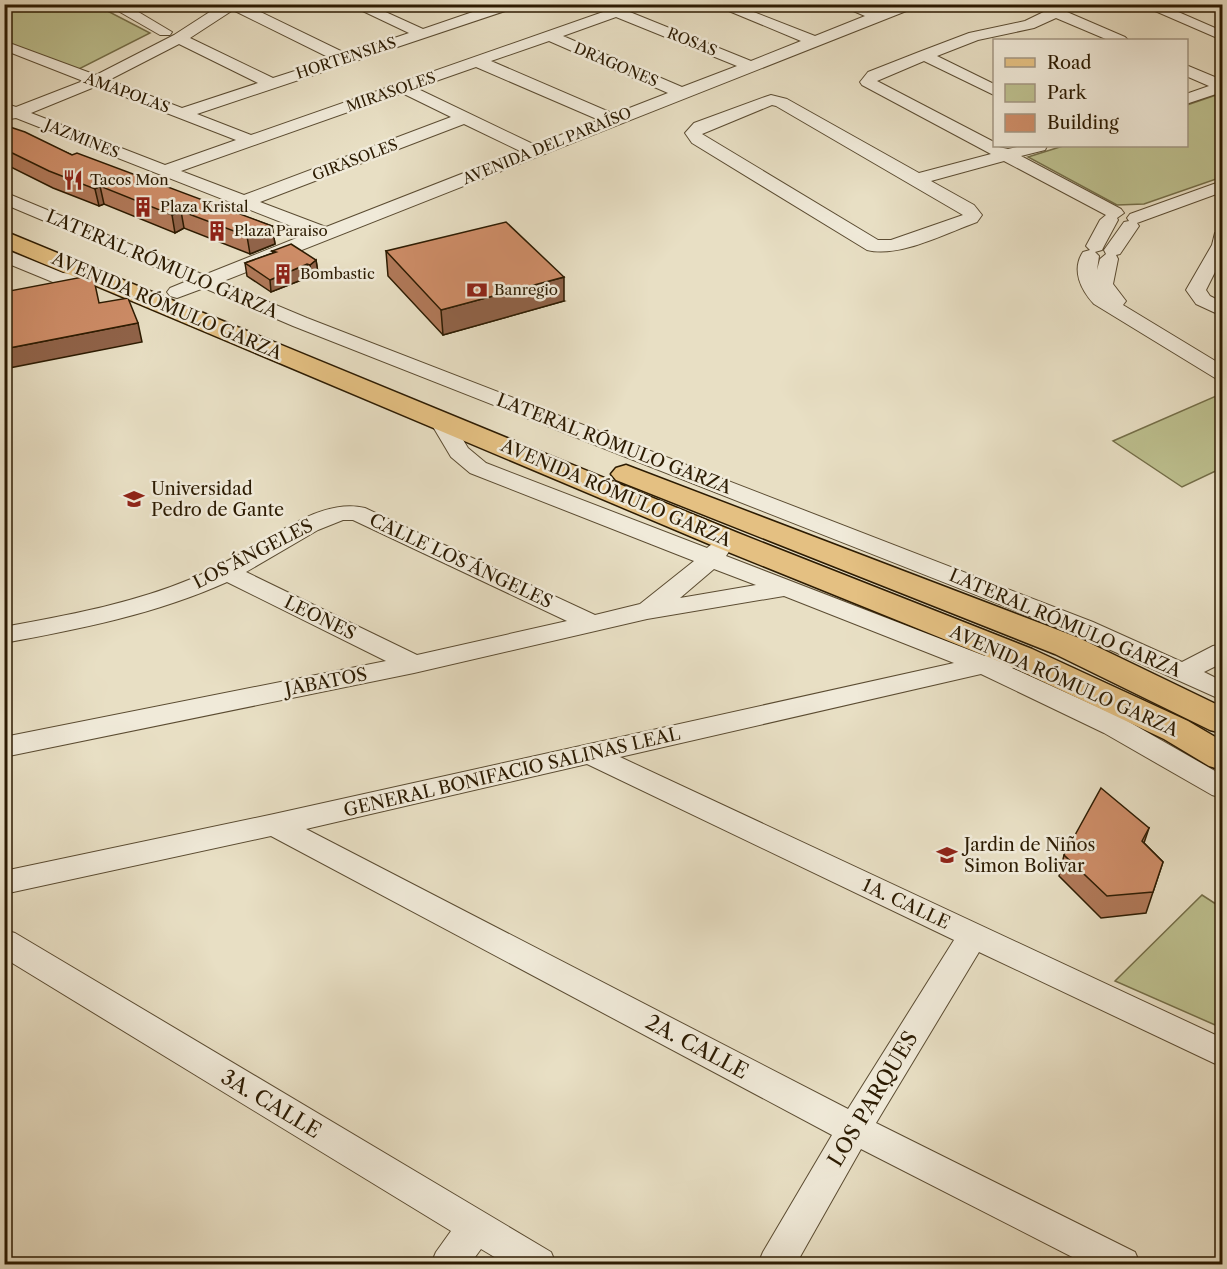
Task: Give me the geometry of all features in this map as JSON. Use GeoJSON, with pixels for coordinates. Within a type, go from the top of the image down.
{"type":"FeatureCollection","features":[{"type":"Feature","properties":{"kind":"main road","name":"AVENIDA RÓMULO GARZA"},"geometry":{"type":"LineString","coordinates":[[4,222],[190,287],[554,447],[1067,646],[1222,721]]}},
{"type":"Feature","properties":{"kind":"main road","name":"AVENIDA RÓMULO GARZA"},"geometry":{"type":"LineString","coordinates":[[4,238],[440,420],[718,550],[824,579],[1020,657],[1176,730],[1222,757]]}},
{"type":"Feature","properties":{"kind":"street"},"geometry":{"type":"LineString","coordinates":[[113,4],[270,83]]}},
{"type":"Feature","properties":{"kind":"street"},"geometry":{"type":"LineString","coordinates":[[7,111],[96,81],[172,35],[214,4]]}},
{"type":"Feature","properties":{"kind":"street"},"geometry":{"type":"LineString","coordinates":[[355,4],[422,34]]}},
{"type":"Feature","properties":{"kind":"street"},"geometry":{"type":"LineString","coordinates":[[476,4],[492,11]]}},
{"type":"Feature","properties":{"kind":"street","name":"HORTENSIAS"},"geometry":{"type":"LineString","coordinates":[[181,114],[512,4]]}},
{"type":"Feature","properties":{"kind":"street","name":"ROSAS"},"geometry":{"type":"LineString","coordinates":[[599,4],[751,66]]}},
{"type":"Feature","properties":{"kind":"street"},"geometry":{"type":"LineString","coordinates":[[719,4],[815,41]]}},
{"type":"Feature","properties":{"kind":"street"},"geometry":{"type":"LineString","coordinates":[[844,4],[878,16]]}},
{"type":"Feature","properties":{"kind":"street","name":"AVENIDA DEL PARAÍSO"},"geometry":{"type":"LineString","coordinates":[[190,287],[878,16],[917,4]]}},
{"type":"Feature","properties":{"kind":"street"},"geometry":{"type":"LineString","coordinates":[[1073,4],[1029,25],[974,36],[924,55],[874,75],[868,82],[1112,217],[1128,214],[1133,222]]}},
{"type":"Feature","properties":{"kind":"street"},"geometry":{"type":"LineString","coordinates":[[1146,4],[1222,36]]}},
{"type":"Feature","properties":{"kind":"street"},"geometry":{"type":"LineString","coordinates":[[7,111],[232,5],[345,59]]}},
{"type":"Feature","properties":{"kind":"street","name":"MIRASOLES"},"geometry":{"type":"LineString","coordinates":[[164,171],[617,12]]}},
{"type":"Feature","properties":{"kind":"street"},"geometry":{"type":"LineString","coordinates":[[1057,13],[1118,39]]}},
{"type":"Feature","properties":{"kind":"street"},"geometry":{"type":"LineString","coordinates":[[994,32],[1009,39]]}},
{"type":"Feature","properties":{"kind":"street","name":"DRAGONES"},"geometry":{"type":"LineString","coordinates":[[550,36],[682,93]]}},
{"type":"Feature","properties":{"kind":"street","name":"AMAPOLAS"},"geometry":{"type":"LineString","coordinates":[[4,45],[79,76],[250,140]]}},
{"type":"Feature","properties":{"kind":"street"},"geometry":{"type":"LineString","coordinates":[[924,55],[993,90]]}},
{"type":"Feature","properties":{"kind":"street"},"geometry":{"type":"LineString","coordinates":[[479,62],[613,120]]}},
{"type":"Feature","properties":{"kind":"street"},"geometry":{"type":"LineString","coordinates":[[1188,71],[1222,86]]}},
{"type":"Feature","properties":{"kind":"street"},"geometry":{"type":"LineString","coordinates":[[1188,98],[1222,86]]}},
{"type":"Feature","properties":{"kind":"street"},"geometry":{"type":"LineString","coordinates":[[402,87],[534,151]]}},
{"type":"Feature","properties":{"kind":"street"},"geometry":{"type":"LineString","coordinates":[[918,179],[968,209],[971,212],[971,218],[893,246],[880,247],[865,242],[698,139],[693,133],[700,127],[764,101],[778,101],[918,179],[1036,147]]}},
{"type":"Feature","properties":{"kind":"street","name":"JAZMINES"},"geometry":{"type":"LineString","coordinates":[[7,111],[327,234]]}},
{"type":"Feature","properties":{"kind":"street","name":"GIRASOLES"},"geometry":{"type":"LineString","coordinates":[[246,201],[464,118]]}},
{"type":"Feature","properties":{"kind":"street"},"geometry":{"type":"LineString","coordinates":[[1217,192],[1133,222],[1102,253],[1087,278],[1101,300],[1222,374]]}},
{"type":"Feature","properties":{"kind":"street","name":"LATERAL RÓMULO GARZA"},"geometry":{"type":"LineString","coordinates":[[4,198],[190,287],[1084,628],[1222,691]]}},
{"type":"Feature","properties":{"kind":"street"},"geometry":{"type":"LineString","coordinates":[[1112,217],[1102,253],[1103,285],[1117,302],[1222,363]]}},
{"type":"Feature","properties":{"kind":"street"},"geometry":{"type":"LineString","coordinates":[[1222,242],[1196,290],[1203,300],[1222,310]]}},
{"type":"Feature","properties":{"kind":"street"},"geometry":{"type":"LineString","coordinates":[[4,255],[60,279],[105,281]]}},
{"type":"Feature","properties":{"kind":"street"},"geometry":{"type":"LineString","coordinates":[[48,294],[105,281]]}},
{"type":"Feature","properties":{"kind":"street","name":"CALLE LOS ÁNGELES"},"geometry":{"type":"LineString","coordinates":[[326,516],[341,512],[357,513],[592,623]]}},
{"type":"Feature","properties":{"kind":"street","name":"LOS ÁNGELES"},"geometry":{"type":"LineString","coordinates":[[4,636],[136,608],[227,572],[326,516]]}},
{"type":"Feature","properties":{"kind":"street"},"geometry":{"type":"LineString","coordinates":[[718,550],[785,589],[986,666],[1124,730],[1222,788]]}},
{"type":"Feature","properties":{"kind":"street","name":"JABATOS"},"geometry":{"type":"LineString","coordinates":[[647,611],[718,550]]}},
{"type":"Feature","properties":{"kind":"street","name":"LEONES"},"geometry":{"type":"LineString","coordinates":[[227,572],[414,664]]}},
{"type":"Feature","properties":{"kind":"street","name":"JABATOS"},"geometry":{"type":"LineString","coordinates":[[4,747],[414,664],[647,611],[785,589],[824,579]]}},
{"type":"Feature","properties":{"kind":"street"},"geometry":{"type":"LineString","coordinates":[[1184,672],[1222,652]]}},
{"type":"Feature","properties":{"kind":"street","name":"GENERAL BONIFACIO SALINAS LEAL"},"geometry":{"type":"LineString","coordinates":[[4,883],[274,825],[1020,657]]}},
{"type":"Feature","properties":{"kind":"street","name":"1A. CALLE"},"geometry":{"type":"LineString","coordinates":[[590,754],[1222,1053]]}},
{"type":"Feature","properties":{"kind":"street","name":"2A. CALLE"},"geometry":{"type":"LineString","coordinates":[[274,825],[854,1129],[1122,1264]]}},
{"type":"Feature","properties":{"kind":"street","name":"LOS PARQUES"},"geometry":{"type":"LineString","coordinates":[[776,1264],[854,1129],[973,935]]}},
{"type":"Feature","properties":{"kind":"street","name":"3A. CALLE"},"geometry":{"type":"LineString","coordinates":[[4,942],[538,1264]]}},
{"type":"Feature","properties":{"kind":"street"},"geometry":{"type":"LineString","coordinates":[[449,1264],[476,1227]]}},
{"type":"Feature","properties":{"kind":"green space"},"geometry":{"type":"Polygon","coordinates":[[[4,5],[96,5],[150,33],[77,70],[5,42],[4,5]]]}},
{"type":"Feature","properties":{"kind":"green space"},"geometry":{"type":"Polygon","coordinates":[[[1222,93],[1222,177],[1144,204],[1117,205],[1028,157],[1060,147],[1188,147],[1188,105],[1222,93]]]}},
{"type":"Feature","properties":{"kind":"green space"},"geometry":{"type":"Polygon","coordinates":[[[1216,396],[1222,400],[1222,468],[1182,487],[1113,441],[1216,396]]]}},
{"type":"Feature","properties":{"kind":"green space"},"geometry":{"type":"Polygon","coordinates":[[[1202,895],[1222,908],[1222,1028],[1115,981],[1202,895]]]}},
{"type":"Feature","properties":{"kind":"building"},"geometry":{"type":"Polygon","coordinates":[[[4,125],[25,132],[72,155],[77,153],[272,226],[247,236],[181,211],[172,215],[100,186],[95,189],[49,171],[4,149],[4,125]]]}},
{"type":"Feature","properties":{"kind":"building"},"geometry":{"type":"Polygon","coordinates":[[[506,222],[564,277],[441,310],[386,251],[506,222]]]}},
{"type":"Feature","properties":{"kind":"building"},"geometry":{"type":"Polygon","coordinates":[[[291,244],[316,260],[310,265],[307,264],[270,280],[245,263],[276,252],[272,251],[291,244]]]}},
{"type":"Feature","properties":{"kind":"building"},"geometry":{"type":"Polygon","coordinates":[[[93,275],[99,303],[128,298],[138,323],[4,349],[4,292],[93,275]]]}},
{"type":"Feature","properties":{"kind":"building"},"geometry":{"type":"Polygon","coordinates":[[[1101,788],[1149,828],[1142,841],[1163,862],[1153,892],[1107,896],[1064,855],[1101,788]]]}},
{"type":"Feature","properties":{"kind":"place","name":"Tacos Mon"},"geometry":{"type":"Point","coordinates":[73,180]}},
{"type":"Feature","properties":{"kind":"place","name":"Plaza Kristal"},"geometry":{"type":"Point","coordinates":[143,207]}},
{"type":"Feature","properties":{"kind":"place","name":"Plaza Paraiso"},"geometry":{"type":"Point","coordinates":[217,231]}},
{"type":"Feature","properties":{"kind":"place","name":"Bombastic"},"geometry":{"type":"Point","coordinates":[283,274]}},
{"type":"Feature","properties":{"kind":"place","name":"Banregio"},"geometry":{"type":"Point","coordinates":[477,290]}},
{"type":"Feature","properties":{"kind":"place","name":"Universidad Pedro de Gante"},"geometry":{"type":"Point","coordinates":[134,499]}},
{"type":"Feature","properties":{"kind":"place","name":"Jardin de Niños Simon Bolivar"},"geometry":{"type":"Point","coordinates":[947,855]}}]}
